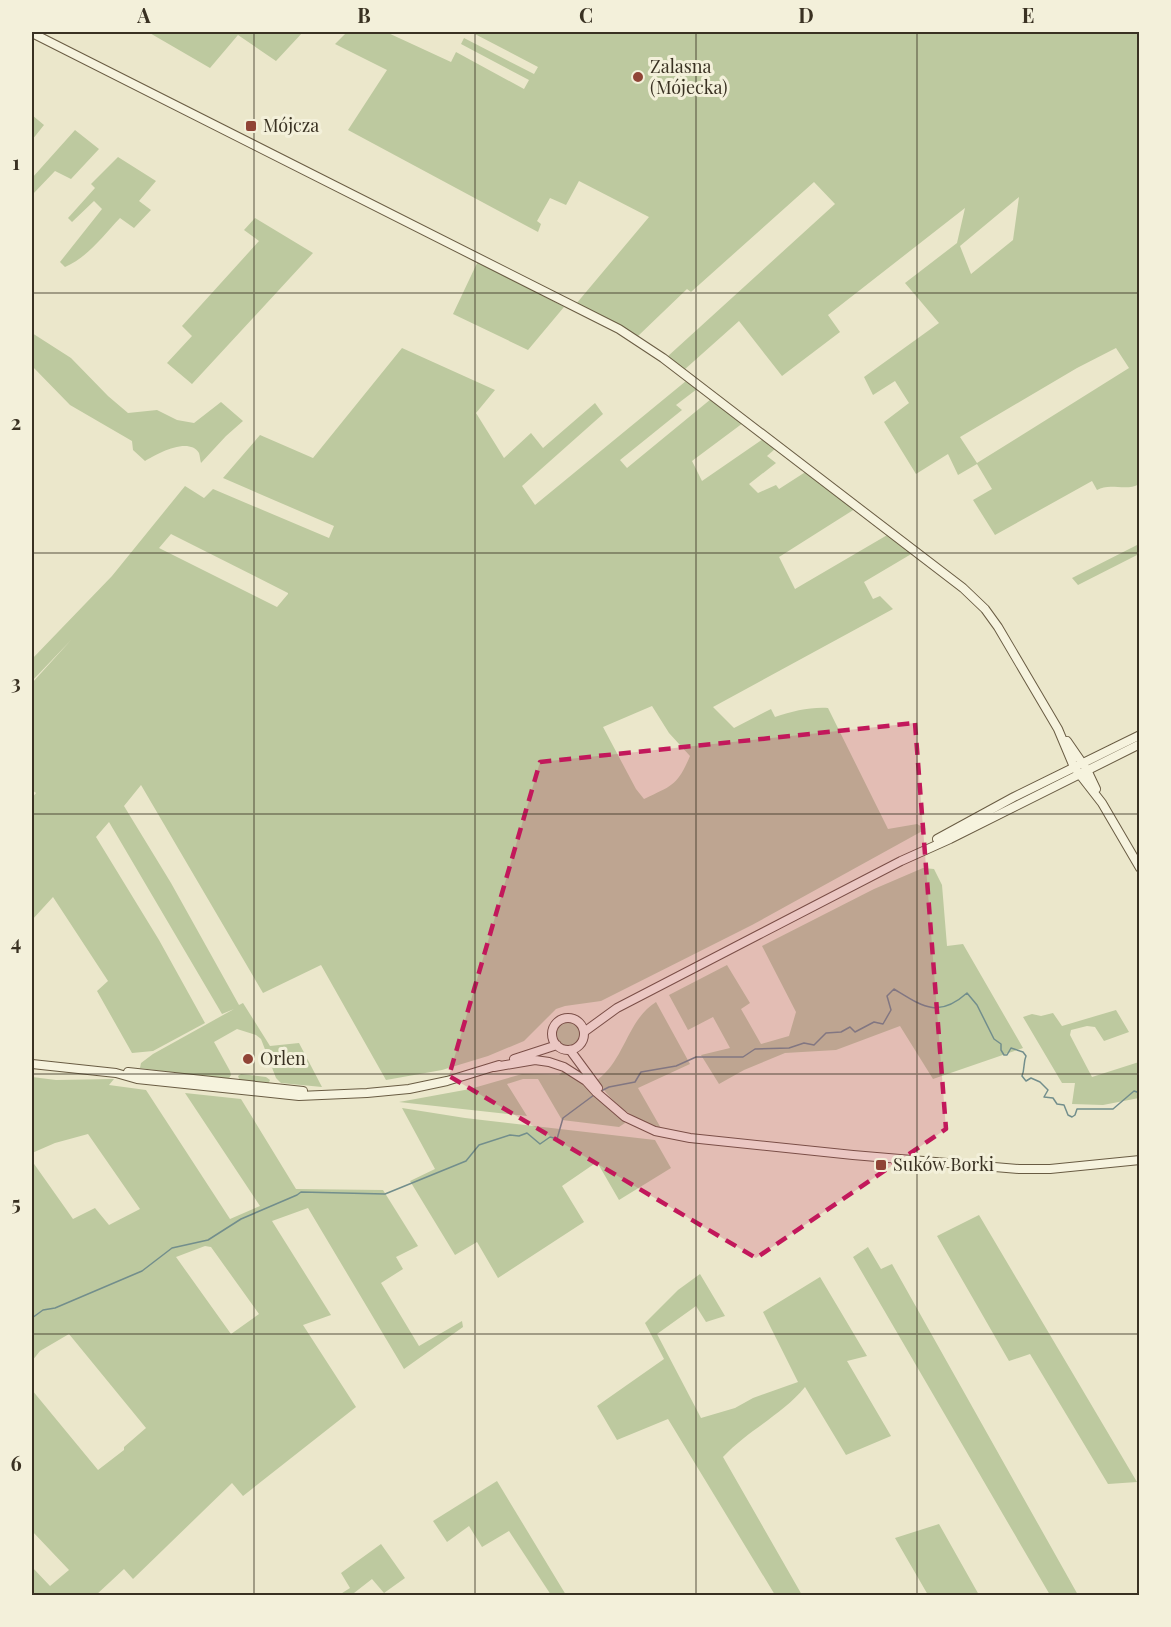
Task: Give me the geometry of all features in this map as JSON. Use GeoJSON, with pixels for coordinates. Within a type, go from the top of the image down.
{"type":"FeatureCollection","features":[{"type":"Feature","properties":{"kind":"street"},"geometry":{"type":"LineString","coordinates":[[32,33],[430,233],[646,345],[970,594],[985,609],[998,627],[1140,868]]}},
{"type":"Feature","properties":{"kind":"street"},"geometry":{"type":"LineString","coordinates":[[580,1023],[617,1008],[901,861],[950,839],[1140,735]]}},
{"type":"Feature","properties":{"kind":"street"},"geometry":{"type":"LineString","coordinates":[[1081,768],[1140,744]]}},
{"type":"Feature","properties":{"kind":"street"},"geometry":{"type":"LineString","coordinates":[[584,1032],[617,1008]]}},
{"type":"Feature","properties":{"kind":"street"},"geometry":{"type":"LineString","coordinates":[[571,1018],[580,1023],[584,1032],[583,1040],[574,1048],[563,1049],[555,1041],[554,1027],[561,1020],[571,1018]]}},
{"type":"Feature","properties":{"kind":"street"},"geometry":{"type":"LineString","coordinates":[[32,1064],[275,1095],[322,1095],[409,1089],[447,1081],[494,1067],[555,1041]]}},
{"type":"Feature","properties":{"kind":"street"},"geometry":{"type":"LineString","coordinates":[[574,1048],[599,1092]]}},
{"type":"Feature","properties":{"kind":"street"},"geometry":{"type":"LineString","coordinates":[[494,1067],[535,1060],[549,1062],[573,1071],[586,1080],[625,1116],[660,1133],[690,1138],[1019,1170],[1140,1160]]}},
{"type":"Feature","properties":{"kind":"highlighted area"},"geometry":{"type":"Polygon","coordinates":[[[915,723],[946,1129],[756,1258],[449,1076],[540,762],[915,723]]]}},
{"type":"Feature","properties":{"kind":"green space"},"geometry":{"type":"Polygon","coordinates":[[[148,32],[303,32],[276,61],[238,35],[210,68],[148,32]]]}},
{"type":"Feature","properties":{"kind":"green space"},"geometry":{"type":"Polygon","coordinates":[[[347,32],[386,32],[451,62],[456,52],[524,89],[529,80],[461,44],[464,38],[534,74],[538,67],[471,32],[1139,32],[1139,484],[1097,490],[1092,481],[995,535],[973,500],[992,489],[977,464],[958,475],[948,454],[916,474],[884,422],[909,403],[895,381],[873,395],[864,377],[939,323],[905,283],[957,243],[965,208],[828,315],[840,332],[782,376],[739,321],[684,370],[667,357],[835,204],[814,182],[691,292],[687,289],[638,336],[576,304],[649,217],[579,181],[566,205],[550,198],[537,221],[541,224],[538,232],[348,130],[387,70],[335,44],[347,32]],[[1019,197],[960,246],[971,274],[1013,240],[1019,197]],[[1116,348],[1077,368],[960,437],[977,463],[1129,368],[1116,348]]]}},
{"type":"Feature","properties":{"kind":"green space"},"geometry":{"type":"Polygon","coordinates":[[[32,115],[44,125],[32,140],[32,115]]]}},
{"type":"Feature","properties":{"kind":"green space"},"geometry":{"type":"Polygon","coordinates":[[[75,130],[99,149],[71,179],[55,171],[32,195],[32,178],[75,130]]]}},
{"type":"Feature","properties":{"kind":"green space"},"geometry":{"type":"Polygon","coordinates":[[[118,157],[156,181],[139,201],[151,210],[134,228],[120,218],[88,252],[65,267],[60,262],[102,209],[94,201],[72,222],[68,218],[95,188],[91,184],[118,157]]]}},
{"type":"Feature","properties":{"kind":"green space"},"geometry":{"type":"Polygon","coordinates":[[[255,218],[313,253],[192,384],[167,363],[192,336],[182,326],[259,241],[244,230],[255,218]]]}},
{"type":"Feature","properties":{"kind":"green space"},"geometry":{"type":"Polygon","coordinates":[[[478,261],[564,307],[528,350],[453,314],[478,261]]]}},
{"type":"Feature","properties":{"kind":"green space"},"geometry":{"type":"Polygon","coordinates":[[[32,333],[71,358],[128,413],[157,410],[177,420],[194,423],[221,402],[243,421],[201,463],[199,453],[188,446],[172,448],[145,461],[133,450],[132,441],[70,405],[32,366],[32,333]]]}},
{"type":"Feature","properties":{"kind":"green space"},"geometry":{"type":"Polygon","coordinates":[[[402,348],[495,390],[476,413],[504,458],[531,433],[543,448],[595,403],[603,414],[522,486],[535,505],[686,381],[697,389],[676,405],[682,410],[620,460],[627,468],[711,399],[743,423],[692,461],[702,481],[763,439],[776,448],[767,456],[776,463],[749,484],[758,493],[776,485],[779,489],[807,471],[858,507],[779,557],[795,589],[889,534],[913,553],[864,582],[873,599],[880,596],[893,609],[713,707],[734,728],[771,709],[775,717],[801,710],[828,708],[888,829],[917,824],[926,829],[752,925],[601,1001],[556,1009],[524,1041],[488,1056],[442,1070],[386,1080],[321,965],[263,993],[141,785],[124,806],[171,883],[239,1005],[243,1003],[270,1046],[299,1043],[322,1087],[281,1083],[276,1078],[261,1039],[237,1029],[214,1042],[230,1071],[231,1075],[228,1080],[140,1068],[141,1063],[153,1054],[234,1009],[222,1014],[109,822],[96,837],[159,940],[205,1023],[153,1051],[132,1053],[97,991],[108,981],[53,897],[32,920],[32,798],[36,793],[32,790],[32,683],[72,639],[32,681],[32,659],[112,576],[185,486],[204,498],[213,489],[329,538],[334,526],[223,478],[260,435],[313,458],[402,348]],[[171,534],[159,548],[277,607],[288,594],[288,593],[171,534]],[[652,706],[603,727],[636,789],[644,799],[673,784],[690,756],[669,733],[652,706]]]}},
{"type":"Feature","properties":{"kind":"green space"},"geometry":{"type":"Polygon","coordinates":[[[1139,544],[1139,554],[1078,585],[1072,578],[1139,544]]]}},
{"type":"Feature","properties":{"kind":"green space"},"geometry":{"type":"Polygon","coordinates":[[[923,868],[934,869],[942,885],[947,946],[963,944],[1023,1048],[933,1079],[900,1026],[836,1050],[785,1053],[744,1070],[719,1084],[701,1055],[730,1048],[713,1017],[688,1030],[669,995],[727,965],[750,1003],[741,1009],[761,1044],[789,1036],[796,1012],[762,946],[874,889],[923,868]]]}},
{"type":"Feature","properties":{"kind":"green space"},"geometry":{"type":"Polygon","coordinates":[[[656,1002],[690,1064],[638,1088],[662,1130],[625,1111],[597,1080],[614,1062],[638,1019],[656,1002]]]}},
{"type":"Feature","properties":{"kind":"green space"},"geometry":{"type":"Polygon","coordinates":[[[1116,1010],[1129,1032],[1104,1041],[1095,1027],[1087,1026],[1071,1030],[1070,1035],[1092,1077],[1139,1062],[1139,1098],[1103,1105],[1072,1104],[1075,1083],[1062,1083],[1023,1017],[1053,1013],[1062,1026],[1116,1010]]]}},
{"type":"Feature","properties":{"kind":"green space"},"geometry":{"type":"Polygon","coordinates":[[[568,1021],[577,1025],[581,1034],[577,1043],[568,1047],[559,1043],[555,1034],[559,1025],[568,1021]]]}},
{"type":"Feature","properties":{"kind":"green space"},"geometry":{"type":"Polygon","coordinates":[[[565,1069],[625,1123],[619,1127],[562,1120],[538,1079],[523,1079],[507,1084],[527,1116],[399,1102],[470,1089],[522,1074],[559,1075],[565,1069]]]}},
{"type":"Feature","properties":{"kind":"green space"},"geometry":{"type":"Polygon","coordinates":[[[241,1074],[266,1077],[270,1080],[268,1084],[240,1081],[238,1076],[241,1074]]]}},
{"type":"Feature","properties":{"kind":"green space"},"geometry":{"type":"Polygon","coordinates":[[[32,1077],[56,1080],[114,1079],[109,1085],[146,1090],[230,1219],[260,1206],[185,1093],[241,1099],[296,1189],[383,1190],[418,1246],[396,1257],[403,1269],[381,1283],[419,1346],[462,1321],[463,1327],[404,1369],[308,1208],[272,1221],[331,1315],[303,1325],[356,1407],[243,1496],[232,1483],[133,1579],[124,1569],[96,1595],[32,1595],[32,1567],[50,1586],[69,1570],[32,1531],[32,1390],[98,1470],[124,1450],[124,1447],[146,1428],[69,1334],[40,1351],[32,1361],[32,1161],[73,1219],[95,1208],[109,1225],[140,1209],[88,1134],[55,1143],[32,1153],[32,1077]],[[205,1246],[176,1257],[231,1334],[259,1314],[211,1247],[205,1246]]]}},
{"type":"Feature","properties":{"kind":"green space"},"geometry":{"type":"Polygon","coordinates":[[[402,1108],[465,1118],[655,1140],[671,1168],[619,1200],[597,1162],[562,1186],[584,1222],[498,1278],[477,1242],[455,1255],[410,1181],[435,1169],[402,1108]]]}},
{"type":"Feature","properties":{"kind":"green space"},"geometry":{"type":"Polygon","coordinates":[[[979,1215],[1137,1482],[1108,1484],[1030,1354],[1009,1361],[937,1236],[979,1215]]]}},
{"type":"Feature","properties":{"kind":"green space"},"geometry":{"type":"Polygon","coordinates":[[[868,1247],[881,1269],[892,1264],[1078,1595],[1050,1595],[853,1257],[868,1247]]]}},
{"type":"Feature","properties":{"kind":"green space"},"geometry":{"type":"Polygon","coordinates":[[[700,1274],[725,1316],[706,1322],[696,1306],[657,1334],[701,1418],[735,1408],[753,1398],[798,1382],[763,1312],[820,1277],[867,1356],[847,1361],[891,1436],[846,1455],[805,1387],[786,1406],[723,1457],[802,1595],[775,1595],[668,1419],[617,1440],[597,1406],[664,1359],[645,1323],[678,1290],[700,1274]]]}},
{"type":"Feature","properties":{"kind":"green space"},"geometry":{"type":"Polygon","coordinates":[[[497,1481],[566,1595],[551,1595],[509,1531],[482,1547],[469,1526],[447,1542],[433,1521],[497,1481]]]}},
{"type":"Feature","properties":{"kind":"green space"},"geometry":{"type":"Polygon","coordinates":[[[939,1524],[979,1595],[928,1595],[895,1538],[939,1524]]]}},
{"type":"Feature","properties":{"kind":"green space"},"geometry":{"type":"Polygon","coordinates":[[[381,1544],[405,1578],[384,1593],[372,1579],[354,1593],[356,1595],[339,1595],[350,1588],[341,1573],[381,1544]]]}},
{"type":"Feature","properties":{"kind":"waterway"},"geometry":{"type":"LineString","coordinates":[[601,1091],[609,1087],[635,1082],[641,1072],[676,1066],[696,1057],[743,1057],[755,1049],[789,1048],[804,1043],[814,1045],[826,1033],[841,1032],[850,1027],[855,1032],[874,1022],[883,1024],[891,1010],[887,996],[894,989],[922,1005],[939,1008],[957,1001],[967,993],[977,1005],[994,1039],[1001,1044],[1004,1055],[1007,1055],[1011,1048],[1023,1052],[1026,1056],[1022,1076],[1026,1081],[1031,1078],[1040,1082],[1048,1090],[1044,1097],[1053,1098],[1057,1104],[1064,1105],[1068,1115],[1072,1117],[1077,1109],[1113,1109],[1134,1091],[1140,1093]]}},
{"type":"Feature","properties":{"kind":"waterway"},"geometry":{"type":"LineString","coordinates":[[32,1318],[43,1310],[55,1308],[142,1271],[172,1248],[208,1240],[241,1219],[301,1192],[385,1194],[466,1161],[479,1145],[510,1135],[519,1136],[527,1133],[540,1144],[550,1137],[557,1139],[563,1118],[594,1095]]}},
{"type":"Feature","properties":{"kind":"place","name":"Zalasna (Mójecka)"},"geometry":{"type":"Point","coordinates":[638,77]}},
{"type":"Feature","properties":{"kind":"place","name":"Mójcza"},"geometry":{"type":"Point","coordinates":[251,126]}},
{"type":"Feature","properties":{"kind":"place","name":"Orlen"},"geometry":{"type":"Point","coordinates":[248,1059]}},
{"type":"Feature","properties":{"kind":"place","name":"Suków Borki"},"geometry":{"type":"Point","coordinates":[881,1165]}}]}
